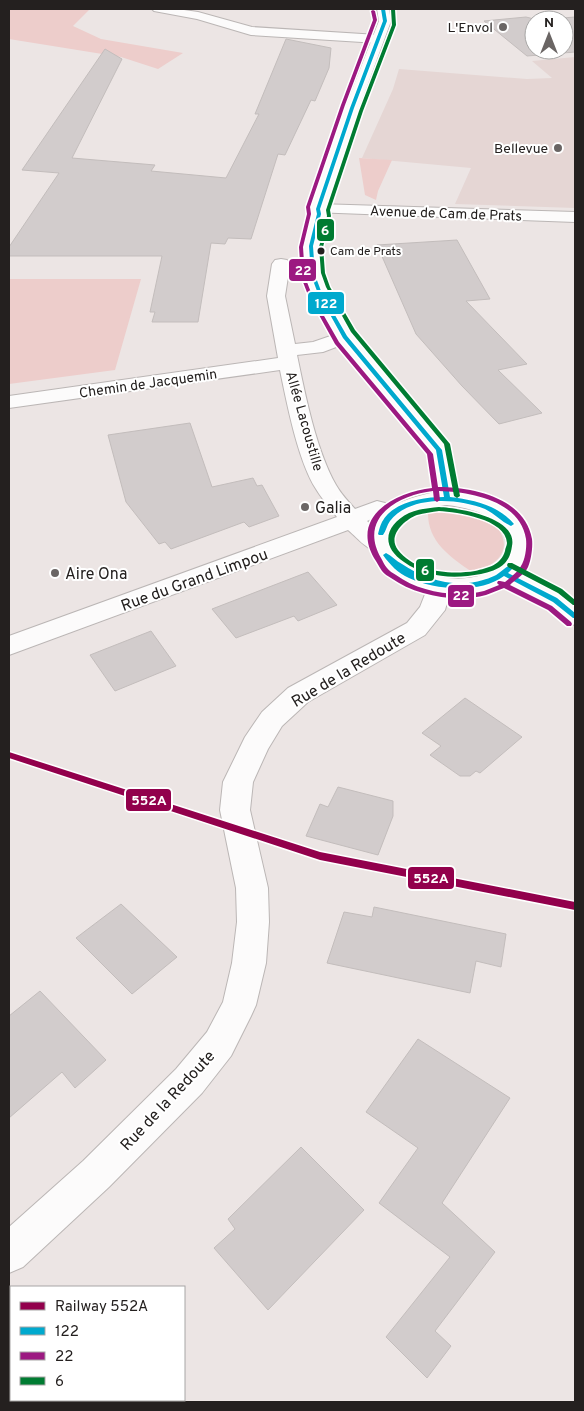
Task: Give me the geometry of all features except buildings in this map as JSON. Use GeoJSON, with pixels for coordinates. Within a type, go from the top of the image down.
{"type":"FeatureCollection","features":[{"type":"Feature","properties":{"kind":"street"},"geometry":{"type":"LineString","coordinates":[[158,9],[198,16],[252,31],[378,39]]}},
{"type":"Feature","properties":{"kind":"street"},"geometry":{"type":"LineString","coordinates":[[384,9],[384,21],[349,115],[318,209],[319,214],[311,246],[313,275],[326,306],[345,337],[439,450],[447,498]]}},
{"type":"Feature","properties":{"kind":"street","name":"Avenue de Cam de Prats"},"geometry":{"type":"LineString","coordinates":[[318,209],[575,217]]}},
{"type":"Feature","properties":{"kind":"street","name":"Allée Lacoustille"},"geometry":{"type":"LineString","coordinates":[[281,264],[276,296],[287,357],[316,466],[329,491],[351,520],[381,546]]}},
{"type":"Feature","properties":{"kind":"street","name":"Allée Lacoustille"},"geometry":{"type":"LineString","coordinates":[[287,357],[345,337]]}},
{"type":"Feature","properties":{"kind":"street","name":"Chemin de Jacquemin"},"geometry":{"type":"LineString","coordinates":[[9,402],[287,357]]}},
{"type":"Feature","properties":{"kind":"street","name":"Allée Lacoustille"},"geometry":{"type":"LineString","coordinates":[[329,491],[368,508],[387,510]]}},
{"type":"Feature","properties":{"kind":"street"},"geometry":{"type":"LineString","coordinates":[[447,498],[469,501],[490,508],[506,519],[517,532],[521,547],[516,562],[504,574],[479,584],[464,586],[440,585],[419,580],[401,571],[388,559],[381,546],[380,533],[386,521],[387,510],[428,499],[447,498]]}},
{"type":"Feature","properties":{"kind":"street","name":"Rue du Grand Limpou"},"geometry":{"type":"LineString","coordinates":[[9,646],[351,520],[387,510]]}},
{"type":"Feature","properties":{"kind":"street"},"geometry":{"type":"LineString","coordinates":[[504,574],[555,600],[575,616]]}},
{"type":"Feature","properties":{"kind":"street","name":"Rue de la Redoute"},"geometry":{"type":"LineString","coordinates":[[9,1252],[96,1174],[189,1081],[219,1044],[239,1006],[249,963],[253,922],[252,888],[235,810],[238,782],[255,745],[272,719],[298,696],[416,629],[432,610],[440,585]]}},
{"type":"Feature","properties":{"kind":"shaded area"},"geometry":{"type":"Polygon","coordinates":[[[9,9],[90,9],[73,26],[101,39],[183,53],[158,69],[121,57],[9,39],[9,9]]]}},
{"type":"Feature","properties":{"kind":"shaded area"},"geometry":{"type":"Polygon","coordinates":[[[574,57],[575,208],[455,204],[471,168],[362,158],[393,89],[399,69],[527,79],[552,78],[532,61],[574,60],[574,57]]]}},
{"type":"Feature","properties":{"kind":"shaded area"},"geometry":{"type":"Polygon","coordinates":[[[359,158],[392,160],[376,200],[365,195],[359,158]]]}},
{"type":"Feature","properties":{"kind":"shaded area"},"geometry":{"type":"Polygon","coordinates":[[[9,279],[141,279],[115,370],[9,384],[9,279]]]}},
{"type":"Feature","properties":{"kind":"shaded area"},"geometry":{"type":"Polygon","coordinates":[[[436,508],[464,509],[479,514],[490,521],[499,529],[503,539],[503,549],[499,558],[488,566],[472,572],[455,560],[441,547],[431,531],[428,511],[436,508]]]}},
{"type":"Feature","properties":{"kind":"rail line","name":"552A"},"geometry":{"type":"LineString","coordinates":[[9,755],[320,856],[575,906]]}},
{"type":"Feature","properties":{"kind":"transit line","name":"122"},"geometry":{"type":"LineString","coordinates":[[383,9],[385,21],[352,108],[318,209],[319,214],[311,246],[313,275],[319,291],[345,337],[439,450],[447,498]]}},
{"type":"Feature","properties":{"kind":"transit line","name":"6"},"geometry":{"type":"LineString","coordinates":[[393,9],[394,25],[361,111],[328,210],[329,216],[321,247],[323,273],[328,287],[353,331],[447,444],[457,496]]}},
{"type":"Feature","properties":{"kind":"transit line","name":"22"},"geometry":{"type":"LineString","coordinates":[[373,11],[375,20],[308,207],[309,214],[301,247],[303,277],[310,295],[337,343],[430,454],[437,500]]}},
{"type":"Feature","properties":{"kind":"transit line","name":"22"},"geometry":{"type":"LineString","coordinates":[[440,489],[468,492],[498,501],[510,508],[521,518],[528,531],[530,546],[524,568],[508,584],[485,593],[458,596],[430,593],[404,584],[384,570],[373,550],[371,539],[373,524],[380,512],[403,496],[421,491],[440,489]]}},
{"type":"Feature","properties":{"kind":"transit line","name":"122"},"geometry":{"type":"LineString","coordinates":[[381,534],[391,514],[400,508],[435,499],[457,500]]}},
{"type":"Feature","properties":{"kind":"transit line","name":"122"},"geometry":{"type":"LineString","coordinates":[[381,534],[388,520],[402,508],[429,500],[457,500]]}},
{"type":"Feature","properties":{"kind":"transit line","name":"122"},"geometry":{"type":"LineString","coordinates":[[457,500],[487,507],[506,518],[511,524]]}},
{"type":"Feature","properties":{"kind":"transit line","name":"122"},"geometry":{"type":"LineString","coordinates":[[457,500],[486,507],[499,514],[511,524]]}},
{"type":"Feature","properties":{"kind":"transit line","name":"6"},"geometry":{"type":"LineString","coordinates":[[439,509],[461,511],[487,519],[498,526],[506,533],[510,543],[505,559],[496,567],[488,570],[457,575],[422,569],[402,558],[391,544],[391,538],[396,527],[411,515],[439,509]]}},
{"type":"Feature","properties":{"kind":"transit line","name":"122"},"geometry":{"type":"LineString","coordinates":[[386,555],[414,574],[430,581],[447,585],[465,586],[482,583],[497,577],[511,567]]}},
{"type":"Feature","properties":{"kind":"transit line","name":"122"},"geometry":{"type":"LineString","coordinates":[[386,555],[396,567],[410,576],[446,586],[465,586],[483,583],[499,577],[511,567]]}},
{"type":"Feature","properties":{"kind":"transit line","name":"6"},"geometry":{"type":"LineString","coordinates":[[510,565],[560,591],[575,603]]}},
{"type":"Feature","properties":{"kind":"transit line","name":"122"},"geometry":{"type":"LineString","coordinates":[[505,574],[555,600],[575,616]]}},
{"type":"Feature","properties":{"kind":"transit line","name":"22"},"geometry":{"type":"LineString","coordinates":[[500,583],[550,608],[569,624]]}},
{"type":"Feature","properties":{"kind":"place","name":"L'Envol"},"geometry":{"type":"Point","coordinates":[503,27]}},
{"type":"Feature","properties":{"kind":"place","name":"Bellevue"},"geometry":{"type":"Point","coordinates":[558,148]}},
{"type":"Feature","properties":{"kind":"place","name":"Cam de Prats"},"geometry":{"type":"Point","coordinates":[321,251]}},
{"type":"Feature","properties":{"kind":"place","name":"Galia"},"geometry":{"type":"Point","coordinates":[305,507]}},
{"type":"Feature","properties":{"kind":"place","name":"Aire Ona"},"geometry":{"type":"Point","coordinates":[55,573]}}]}
